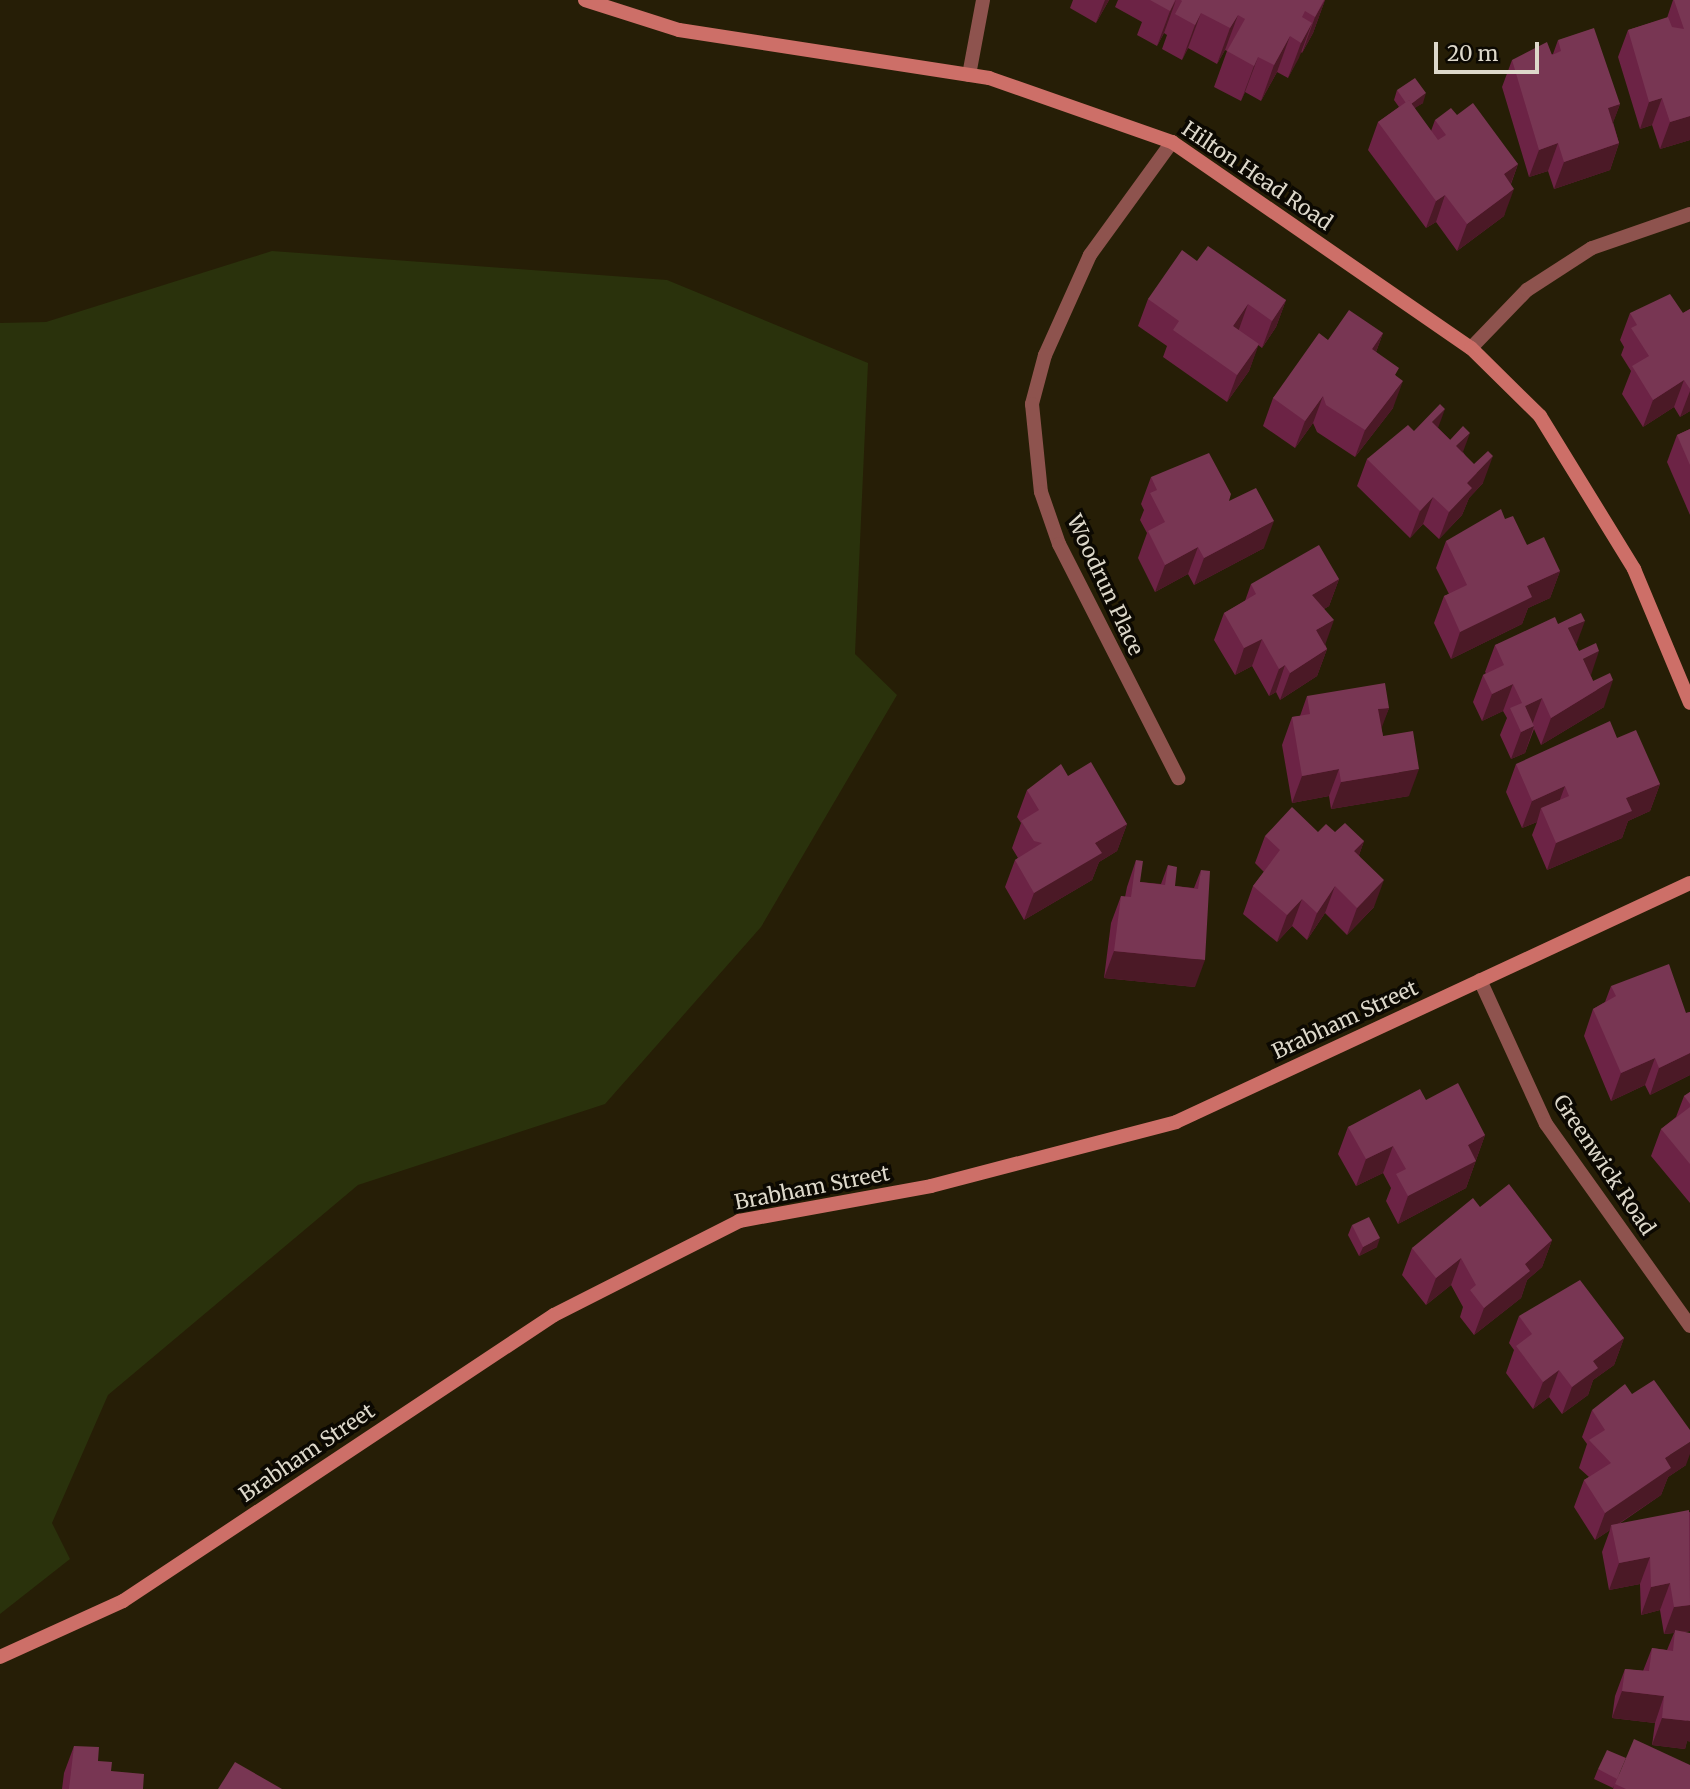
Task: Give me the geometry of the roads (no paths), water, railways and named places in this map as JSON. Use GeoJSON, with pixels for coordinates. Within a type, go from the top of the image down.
{"type":"FeatureCollection","features":[{"type":"Feature","properties":{"kind":"street","name":"Hilton Head Road"},"geometry":{"type":"LineString","coordinates":[[585,0],[679,30],[969,75],[1172,142],[1471,348],[1540,416],[1634,569],[1690,704]]}},
{"type":"Feature","properties":{"kind":"street"},"geometry":{"type":"LineString","coordinates":[[969,75],[983,0]]}},
{"type":"Feature","properties":{"kind":"street","name":"Woodrun Place"},"geometry":{"type":"LineString","coordinates":[[1172,142],[1090,255],[1045,355],[1032,404],[1041,492],[1059,544],[1178,778]]}},
{"type":"Feature","properties":{"kind":"street"},"geometry":{"type":"LineString","coordinates":[[1471,348],[1527,290],[1592,248],[1690,214]]}},
{"type":"Feature","properties":{"kind":"street","name":"Brabham Street"},"geometry":{"type":"LineString","coordinates":[[0,1657],[123,1601],[554,1315],[739,1221],[931,1186],[1176,1122],[1690,883]]}},
{"type":"Feature","properties":{"kind":"street","name":"Greenwick Road"},"geometry":{"type":"LineString","coordinates":[[1480,980],[1546,1124],[1690,1326]]}}]}
